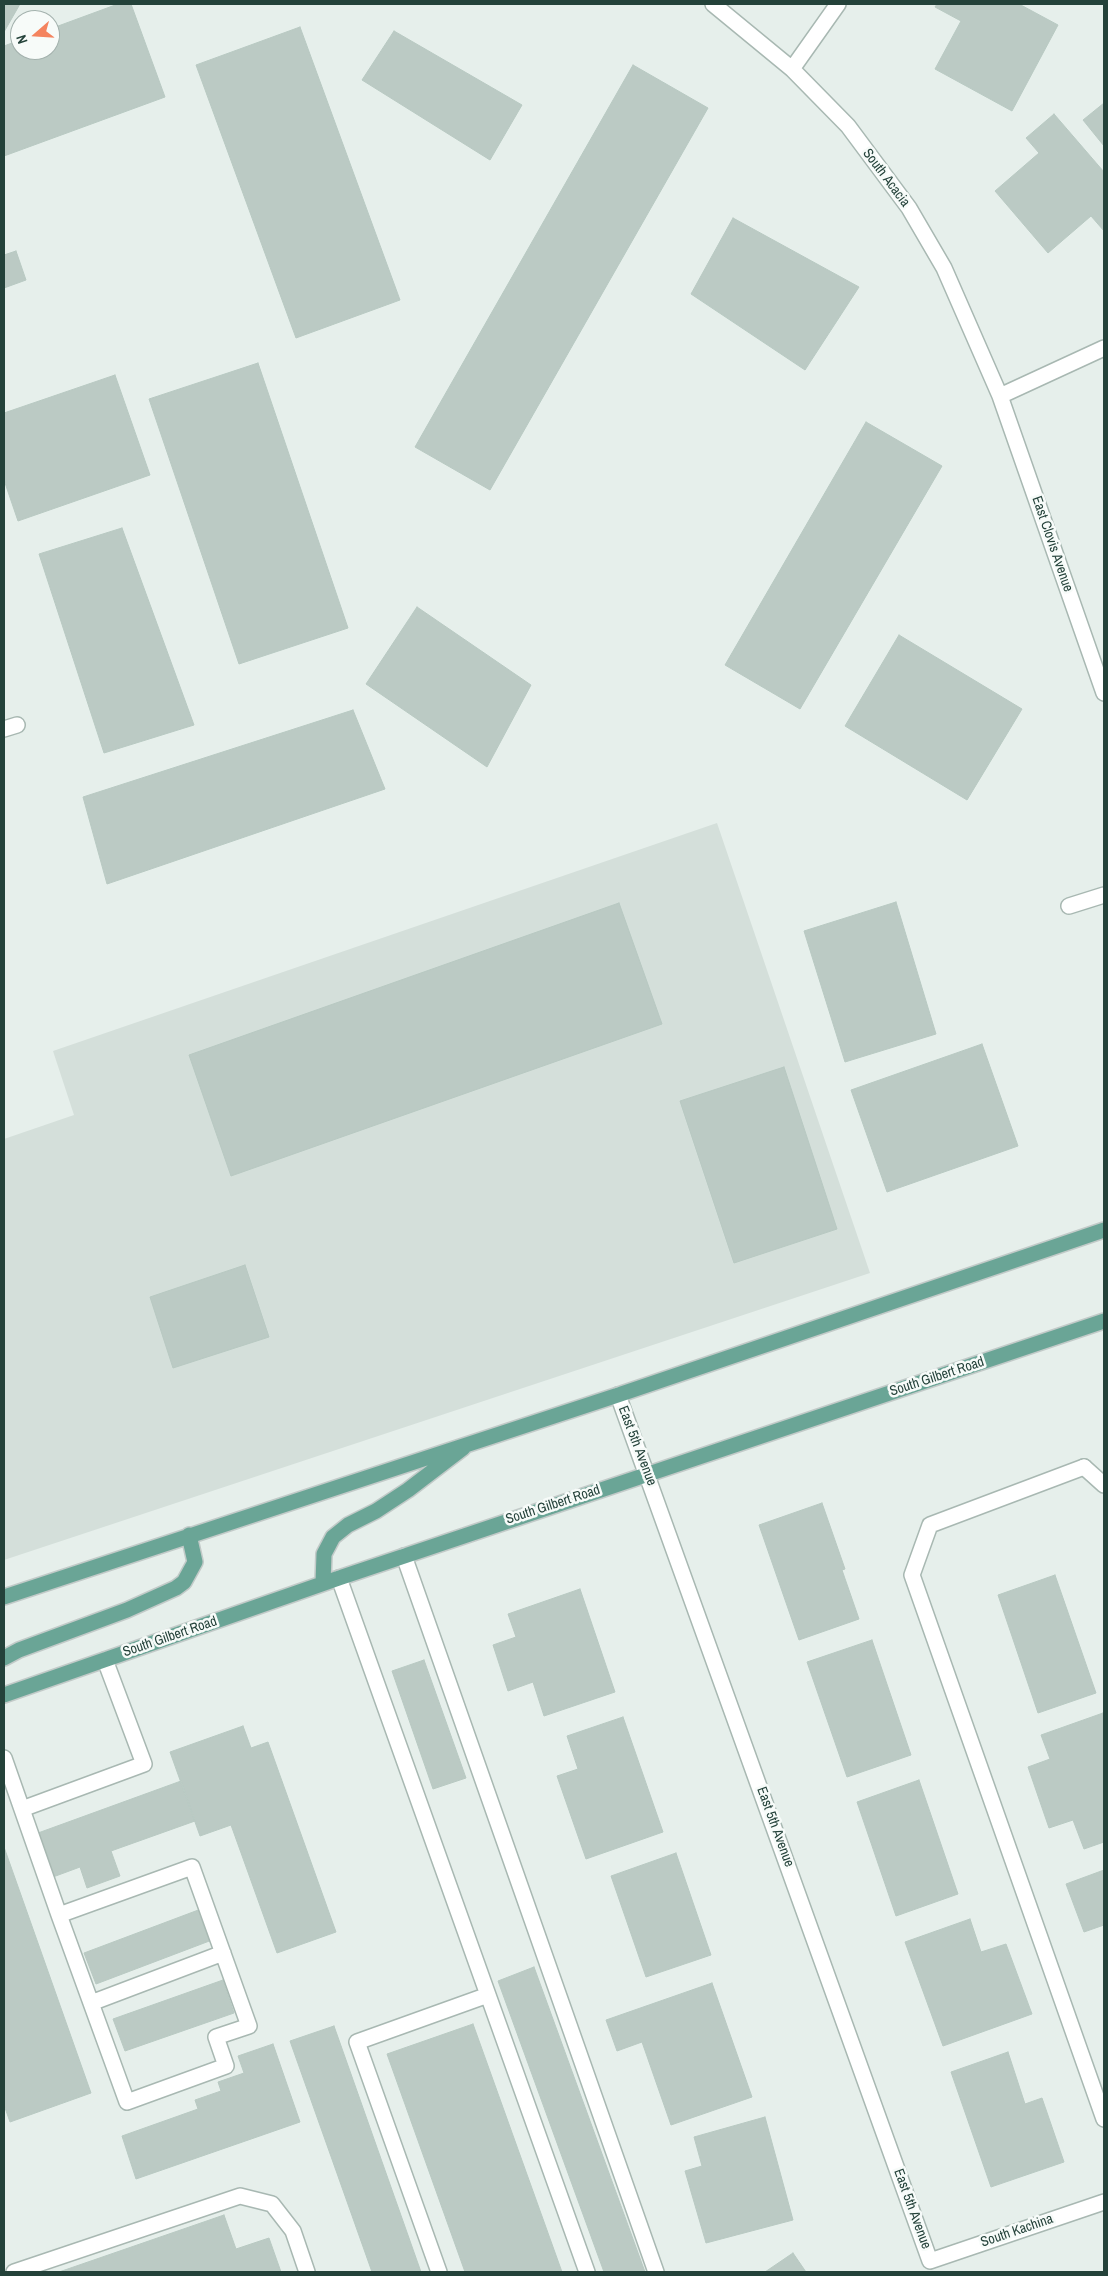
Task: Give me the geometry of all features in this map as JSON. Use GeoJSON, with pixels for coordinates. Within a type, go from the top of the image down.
{"type":"FeatureCollection","features":[{"type":"Feature","properties":{"kind":"main road"},"geometry":{"type":"LineString","coordinates":[[4,1597],[470,1442],[618,1395],[1104,1230]]}},
{"type":"Feature","properties":{"kind":"main road","name":"South Gilbert Road"},"geometry":{"type":"LineString","coordinates":[[4,1695],[338,1578],[1104,1321]]}},
{"type":"Feature","properties":{"kind":"main road"},"geometry":{"type":"LineString","coordinates":[[324,1583],[324,1554],[332,1537],[348,1524],[376,1511],[408,1490],[470,1442]]}},
{"type":"Feature","properties":{"kind":"main road"},"geometry":{"type":"LineString","coordinates":[[4,1658],[19,1650],[127,1610],[176,1588],[192,1570],[195,1562],[190,1535]]}},
{"type":"Feature","properties":{"kind":"street","name":"South Acacia"},"geometry":{"type":"LineString","coordinates":[[713,4],[792,69],[848,126],[910,208],[944,268],[1000,396]]}},
{"type":"Feature","properties":{"kind":"street"},"geometry":{"type":"LineString","coordinates":[[792,69],[838,4]]}},
{"type":"Feature","properties":{"kind":"street"},"geometry":{"type":"LineString","coordinates":[[1000,396],[1104,348]]}},
{"type":"Feature","properties":{"kind":"street","name":"East Clovis Avenue"},"geometry":{"type":"LineString","coordinates":[[1000,396],[1104,693]]}},
{"type":"Feature","properties":{"kind":"street"},"geometry":{"type":"LineString","coordinates":[[1070,906],[1104,895]]}},
{"type":"Feature","properties":{"kind":"street","name":"East 5th Avenue"},"geometry":{"type":"LineString","coordinates":[[618,1395],[930,2261]]}},
{"type":"Feature","properties":{"kind":"street"},"geometry":{"type":"LineString","coordinates":[[1104,1485],[1084,1467],[930,1525],[912,1575],[1104,2119]]}},
{"type":"Feature","properties":{"kind":"street"},"geometry":{"type":"LineString","coordinates":[[404,1556],[656,2272]]}},
{"type":"Feature","properties":{"kind":"street"},"geometry":{"type":"LineString","coordinates":[[338,1578],[587,2272]]}},
{"type":"Feature","properties":{"kind":"street"},"geometry":{"type":"LineString","coordinates":[[22,1810],[144,1764],[106,1660]]}},
{"type":"Feature","properties":{"kind":"street"},"geometry":{"type":"LineString","coordinates":[[4,1758],[59,1914],[127,2102],[226,2066],[216,2037],[249,2026],[192,1867],[59,1914]]}},
{"type":"Feature","properties":{"kind":"street"},"geometry":{"type":"LineString","coordinates":[[91,2003],[223,1953]]}},
{"type":"Feature","properties":{"kind":"street"},"geometry":{"type":"LineString","coordinates":[[439,2272],[357,2042],[488,1995]]}},
{"type":"Feature","properties":{"kind":"street"},"geometry":{"type":"LineString","coordinates":[[14,2272],[240,2196],[272,2204],[293,2232],[307,2272]]}},
{"type":"Feature","properties":{"kind":"street","name":"South Kachina"},"geometry":{"type":"LineString","coordinates":[[930,2261],[1104,2202]]}},
{"type":"Feature","properties":{"kind":"shaded area"},"geometry":{"type":"Polygon","coordinates":[[[717,823],[870,1273],[4,1560],[4,1139],[74,1115],[53,1051],[717,823]]]}},
{"type":"Feature","properties":{"kind":"building"},"geometry":{"type":"Polygon","coordinates":[[[4,4],[20,4],[17,10],[10,10],[10,22],[4,32],[4,4]]]}},
{"type":"Feature","properties":{"kind":"building"},"geometry":{"type":"Polygon","coordinates":[[[118,4],[131,4],[165,97],[4,156],[4,46],[10,44],[10,60],[60,60],[60,25],[118,4]]]}},
{"type":"Feature","properties":{"kind":"building"},"geometry":{"type":"Polygon","coordinates":[[[937,4],[1019,4],[1058,25],[1012,111],[935,69],[961,21],[935,7],[937,4]]]}},
{"type":"Feature","properties":{"kind":"building"},"geometry":{"type":"Polygon","coordinates":[[[300,27],[400,300],[296,338],[196,65],[300,27]]]}},
{"type":"Feature","properties":{"kind":"building"},"geometry":{"type":"Polygon","coordinates":[[[394,31],[522,105],[490,160],[362,80],[394,31]]]}},
{"type":"Feature","properties":{"kind":"building"},"geometry":{"type":"Polygon","coordinates":[[[633,65],[708,108],[490,490],[415,447],[633,65]]]}},
{"type":"Feature","properties":{"kind":"building"},"geometry":{"type":"Polygon","coordinates":[[[1104,103],[1104,146],[1083,120],[1104,103]]]}},
{"type":"Feature","properties":{"kind":"building"},"geometry":{"type":"Polygon","coordinates":[[[1054,114],[1104,172],[1104,231],[1091,216],[1048,253],[995,191],[1039,153],[1026,138],[1054,114]]]}},
{"type":"Feature","properties":{"kind":"building"},"geometry":{"type":"Polygon","coordinates":[[[733,218],[859,287],[805,370],[691,294],[733,218]]]}},
{"type":"Feature","properties":{"kind":"building"},"geometry":{"type":"Polygon","coordinates":[[[16,251],[26,280],[4,288],[4,255],[16,251]]]}},
{"type":"Feature","properties":{"kind":"building"},"geometry":{"type":"Polygon","coordinates":[[[258,363],[348,628],[239,664],[149,399],[258,363]]]}},
{"type":"Feature","properties":{"kind":"building"},"geometry":{"type":"Polygon","coordinates":[[[115,375],[150,475],[18,521],[4,480],[4,413],[115,375]]]}},
{"type":"Feature","properties":{"kind":"building"},"geometry":{"type":"Polygon","coordinates":[[[866,422],[942,466],[800,709],[725,665],[866,422]]]}},
{"type":"Feature","properties":{"kind":"building"},"geometry":{"type":"Polygon","coordinates":[[[122,528],[194,725],[104,753],[39,554],[122,528]]]}},
{"type":"Feature","properties":{"kind":"building"},"geometry":{"type":"Polygon","coordinates":[[[417,607],[531,685],[487,767],[366,684],[417,607]]]}},
{"type":"Feature","properties":{"kind":"building"},"geometry":{"type":"Polygon","coordinates":[[[899,635],[1022,709],[967,800],[845,726],[899,635]]]}},
{"type":"Feature","properties":{"kind":"building"},"geometry":{"type":"Polygon","coordinates":[[[353,710],[385,789],[107,884],[83,797],[353,710]]]}},
{"type":"Feature","properties":{"kind":"building"},"geometry":{"type":"Polygon","coordinates":[[[896,902],[936,1034],[845,1062],[804,931],[896,902]]]}},
{"type":"Feature","properties":{"kind":"building"},"geometry":{"type":"Polygon","coordinates":[[[619,903],[662,1024],[231,1176],[189,1055],[619,903]]]}},
{"type":"Feature","properties":{"kind":"building"},"geometry":{"type":"Polygon","coordinates":[[[982,1044],[1018,1146],[887,1192],[851,1090],[982,1044]]]}},
{"type":"Feature","properties":{"kind":"building"},"geometry":{"type":"Polygon","coordinates":[[[784,1067],[837,1229],[734,1263],[680,1101],[784,1067]]]}},
{"type":"Feature","properties":{"kind":"building"},"geometry":{"type":"Polygon","coordinates":[[[245,1265],[269,1337],[173,1368],[150,1297],[245,1265]]]}},
{"type":"Feature","properties":{"kind":"building"},"geometry":{"type":"Polygon","coordinates":[[[822,1503],[845,1569],[842,1570],[859,1619],[799,1640],[759,1525],[822,1503]]]}},
{"type":"Feature","properties":{"kind":"building"},"geometry":{"type":"Polygon","coordinates":[[[1055,1575],[1096,1693],[1038,1713],[998,1595],[1055,1575]]]}},
{"type":"Feature","properties":{"kind":"building"},"geometry":{"type":"Polygon","coordinates":[[[580,1589],[615,1692],[544,1716],[533,1682],[508,1691],[493,1645],[516,1637],[508,1614],[580,1589]]]}},
{"type":"Feature","properties":{"kind":"building"},"geometry":{"type":"Polygon","coordinates":[[[872,1640],[911,1755],[847,1777],[807,1662],[872,1640]]]}},
{"type":"Feature","properties":{"kind":"building"},"geometry":{"type":"Polygon","coordinates":[[[424,1660],[466,1778],[433,1789],[392,1671],[424,1660]]]}},
{"type":"Feature","properties":{"kind":"building"},"geometry":{"type":"Polygon","coordinates":[[[1103,1713],[1104,1842],[1084,1849],[1073,1820],[1049,1828],[1028,1767],[1050,1759],[1041,1735],[1103,1713]]]}},
{"type":"Feature","properties":{"kind":"building"},"geometry":{"type":"Polygon","coordinates":[[[623,1717],[663,1832],[586,1859],[557,1776],[578,1769],[567,1736],[623,1717]]]}},
{"type":"Feature","properties":{"kind":"building"},"geometry":{"type":"Polygon","coordinates":[[[243,1726],[251,1748],[268,1742],[336,1932],[277,1953],[231,1825],[200,1836],[170,1752],[243,1726]]]}},
{"type":"Feature","properties":{"kind":"building"},"geometry":{"type":"Polygon","coordinates":[[[919,1780],[958,1894],[896,1916],[857,1802],[919,1780]]]}},
{"type":"Feature","properties":{"kind":"building"},"geometry":{"type":"Polygon","coordinates":[[[181,1781],[195,1821],[111,1851],[120,1876],[87,1888],[80,1867],[53,1877],[38,1833],[181,1781]]]}},
{"type":"Feature","properties":{"kind":"building"},"geometry":{"type":"Polygon","coordinates":[[[4,1847],[91,2093],[10,2122],[4,2105],[4,1847]]]}},
{"type":"Feature","properties":{"kind":"building"},"geometry":{"type":"Polygon","coordinates":[[[676,1853],[711,1955],[646,1977],[611,1876],[676,1853]]]}},
{"type":"Feature","properties":{"kind":"building"},"geometry":{"type":"Polygon","coordinates":[[[1104,1870],[1104,1925],[1084,1932],[1066,1884],[1104,1870]]]}},
{"type":"Feature","properties":{"kind":"building"},"geometry":{"type":"Polygon","coordinates":[[[201,1909],[212,1940],[96,1984],[84,1953],[201,1909]]]}},
{"type":"Feature","properties":{"kind":"building"},"geometry":{"type":"Polygon","coordinates":[[[970,1919],[981,1952],[1006,1944],[1032,2014],[943,2046],[905,1942],[970,1919]]]}},
{"type":"Feature","properties":{"kind":"building"},"geometry":{"type":"Polygon","coordinates":[[[534,1967],[645,2272],[604,2272],[498,1981],[534,1967]]]}},
{"type":"Feature","properties":{"kind":"building"},"geometry":{"type":"Polygon","coordinates":[[[223,1980],[234,2013],[125,2051],[113,2019],[223,1980]]]}},
{"type":"Feature","properties":{"kind":"building"},"geometry":{"type":"Polygon","coordinates":[[[712,1983],[752,2097],[671,2125],[642,2042],[617,2051],[606,2020],[712,1983]]]}},
{"type":"Feature","properties":{"kind":"building"},"geometry":{"type":"Polygon","coordinates":[[[473,2024],[562,2272],[465,2272],[387,2054],[473,2024]]]}},
{"type":"Feature","properties":{"kind":"building"},"geometry":{"type":"Polygon","coordinates":[[[334,2026],[421,2272],[372,2272],[290,2041],[334,2026]]]}},
{"type":"Feature","properties":{"kind":"building"},"geometry":{"type":"Polygon","coordinates":[[[273,2044],[300,2122],[136,2179],[122,2136],[198,2109],[195,2100],[221,2091],[218,2082],[244,2073],[238,2056],[273,2044]]]}},
{"type":"Feature","properties":{"kind":"building"},"geometry":{"type":"Polygon","coordinates":[[[1008,2052],[1025,2104],[1042,2098],[1064,2162],[991,2187],[951,2072],[1008,2052]]]}},
{"type":"Feature","properties":{"kind":"building"},"geometry":{"type":"Polygon","coordinates":[[[765,2117],[793,2220],[706,2243],[685,2171],[702,2166],[694,2137],[765,2117]]]}},
{"type":"Feature","properties":{"kind":"building"},"geometry":{"type":"Polygon","coordinates":[[[224,2215],[236,2249],[269,2238],[281,2272],[59,2272],[224,2215]]]}},
{"type":"Feature","properties":{"kind":"building"},"geometry":{"type":"Polygon","coordinates":[[[793,2253],[806,2272],[765,2272],[793,2253]]]}}]}
